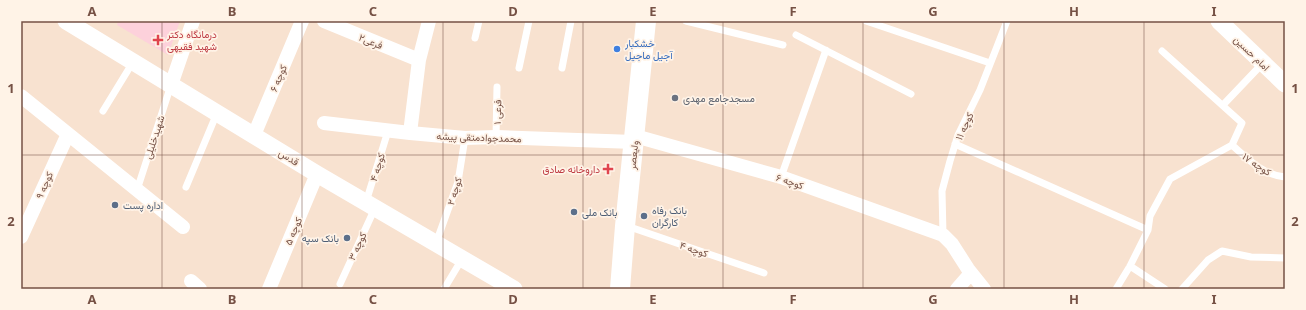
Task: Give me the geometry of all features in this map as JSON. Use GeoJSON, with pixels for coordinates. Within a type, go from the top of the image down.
{"type":"FeatureCollection","features":[{"type":"Feature","properties":{"kind":"main road","name":"ولیعصر"},"geometry":{"type":"LineString","coordinates":[[620,289],[646,21]]}},
{"type":"Feature","properties":{"kind":"street","name":"قدس"},"geometry":{"type":"LineString","coordinates":[[66,21],[317,174],[514,289]]}},
{"type":"Feature","properties":{"kind":"street"},"geometry":{"type":"LineString","coordinates":[[171,85],[193,21]]}},
{"type":"Feature","properties":{"kind":"street","name":"کوچه ۶"},"geometry":{"type":"LineString","coordinates":[[254,135],[302,21]]}},
{"type":"Feature","properties":{"kind":"street","name":"فرعی۲"},"geometry":{"type":"LineString","coordinates":[[324,21],[419,60]]}},
{"type":"Feature","properties":{"kind":"street"},"geometry":{"type":"LineString","coordinates":[[410,133],[419,60],[429,21]]}},
{"type":"Feature","properties":{"kind":"street","name":"امام حسین"},"geometry":{"type":"LineString","coordinates":[[1219,21],[1285,84]]}},
{"type":"Feature","properties":{"kind":"street"},"geometry":{"type":"LineString","coordinates":[[21,96],[183,227]]}},
{"type":"Feature","properties":{"kind":"street","name":"محمدجوادمتقی پیشه"},"geometry":{"type":"LineString","coordinates":[[324,123],[465,138],[634,139]]}},
{"type":"Feature","properties":{"kind":"street","name":"کوچه ۹"},"geometry":{"type":"LineString","coordinates":[[21,237],[26,215],[68,134]]}},
{"type":"Feature","properties":{"kind":"street","name":"۶ کوچه"},"geometry":{"type":"LineString","coordinates":[[634,139],[782,177],[943,235]]}},
{"type":"Feature","properties":{"kind":"street","name":"کوچه ۵"},"geometry":{"type":"LineString","coordinates":[[269,289],[317,174]]}},
{"type":"Feature","properties":{"kind":"street"},"geometry":{"type":"LineString","coordinates":[[943,235],[952,244],[971,273],[984,289]]}},
{"type":"Feature","properties":{"kind":"street"},"geometry":{"type":"LineString","coordinates":[[957,289],[971,273]]}},
{"type":"Feature","properties":{"kind":"lane"},"geometry":{"type":"LineString","coordinates":[[475,38],[479,21]]}},
{"type":"Feature","properties":{"kind":"lane"},"geometry":{"type":"LineString","coordinates":[[519,68],[530,21]]}},
{"type":"Feature","properties":{"kind":"lane"},"geometry":{"type":"LineString","coordinates":[[562,68],[571,21]]}},
{"type":"Feature","properties":{"kind":"lane"},"geometry":{"type":"LineString","coordinates":[[686,21],[783,45]]}},
{"type":"Feature","properties":{"kind":"lane"},"geometry":{"type":"LineString","coordinates":[[866,21],[990,63]]}},
{"type":"Feature","properties":{"kind":"lane","name":"کوچه ۱۱"},"geometry":{"type":"LineString","coordinates":[[943,235],[942,192],[955,144],[980,90],[1007,21]]}},
{"type":"Feature","properties":{"kind":"lane"},"geometry":{"type":"LineString","coordinates":[[796,35],[911,94]]}},
{"type":"Feature","properties":{"kind":"lane"},"geometry":{"type":"LineString","coordinates":[[782,177],[826,50]]}},
{"type":"Feature","properties":{"kind":"lane"},"geometry":{"type":"LineString","coordinates":[[1116,289],[1130,266],[1148,230],[1150,216],[1170,179],[1232,145],[1242,123],[1162,51]]}},
{"type":"Feature","properties":{"kind":"lane"},"geometry":{"type":"LineString","coordinates":[[103,111],[133,62]]}},
{"type":"Feature","properties":{"kind":"lane"},"geometry":{"type":"LineString","coordinates":[[1223,105],[1263,63]]}},
{"type":"Feature","properties":{"kind":"lane","name":"شهیدخلیلی"},"geometry":{"type":"LineString","coordinates":[[137,190],[171,85]]}},
{"type":"Feature","properties":{"kind":"lane","name":"فرعی ۱"},"geometry":{"type":"LineString","coordinates":[[496,137],[497,87]]}},
{"type":"Feature","properties":{"kind":"lane"},"geometry":{"type":"LineString","coordinates":[[186,187],[217,112]]}},
{"type":"Feature","properties":{"kind":"lane","name":"کوچه ۴"},"geometry":{"type":"LineString","coordinates":[[371,205],[388,131]]}},
{"type":"Feature","properties":{"kind":"lane","name":"کوچه ۲"},"geometry":{"type":"LineString","coordinates":[[436,244],[458,182],[465,138]]}},
{"type":"Feature","properties":{"kind":"lane"},"geometry":{"type":"LineString","coordinates":[[955,144],[1148,230]]}},
{"type":"Feature","properties":{"kind":"lane","name":"کوچه ۱۷"},"geometry":{"type":"LineString","coordinates":[[1232,145],[1267,173],[1285,177]]}},
{"type":"Feature","properties":{"kind":"lane","name":"کوچه ۳"},"geometry":{"type":"LineString","coordinates":[[340,284],[371,205]]}},
{"type":"Feature","properties":{"kind":"lane","name":"کوچه ۴"},"geometry":{"type":"LineString","coordinates":[[625,226],[764,273]]}},
{"type":"Feature","properties":{"kind":"lane"},"geometry":{"type":"LineString","coordinates":[[1182,289],[1208,260],[1222,251],[1251,257],[1285,258]]}},
{"type":"Feature","properties":{"kind":"lane"},"geometry":{"type":"LineString","coordinates":[[444,289],[462,259]]}},
{"type":"Feature","properties":{"kind":"lane"},"geometry":{"type":"LineString","coordinates":[[1130,266],[1165,289]]}},
{"type":"Feature","properties":{"kind":"shaded area"},"geometry":{"type":"Polygon","coordinates":[[[21,21],[1285,21],[1285,289],[21,289],[21,21]]]}},
{"type":"Feature","properties":{"kind":"shaded area","name":"درمانگاه دکتر شهید فقیهی"},"geometry":{"type":"Polygon","coordinates":[[[118,21],[180,21],[168,55],[117,25],[118,21]]]}},
{"type":"Feature","properties":{"kind":"place","name":"درمانگاه دکتر شهید فقیهی"},"geometry":{"type":"Point","coordinates":[158,40]}},
{"type":"Feature","properties":{"kind":"place","name":"خشکبار آجیل ماجیل"},"geometry":{"type":"Point","coordinates":[617,49]}},
{"type":"Feature","properties":{"kind":"place","name":"مسجدجامع مهدی"},"geometry":{"type":"Point","coordinates":[675,98]}},
{"type":"Feature","properties":{"kind":"place","name":"داروخانه صادق"},"geometry":{"type":"Point","coordinates":[608,169]}},
{"type":"Feature","properties":{"kind":"place","name":"اداره پست"},"geometry":{"type":"Point","coordinates":[115,205]}},
{"type":"Feature","properties":{"kind":"place","name":"بانک ملی"},"geometry":{"type":"Point","coordinates":[574,212]}},
{"type":"Feature","properties":{"kind":"place","name":"بانک رفاه کارگران"},"geometry":{"type":"Point","coordinates":[644,216]}},
{"type":"Feature","properties":{"kind":"place","name":"بانک سپه"},"geometry":{"type":"Point","coordinates":[347,238]}}]}
